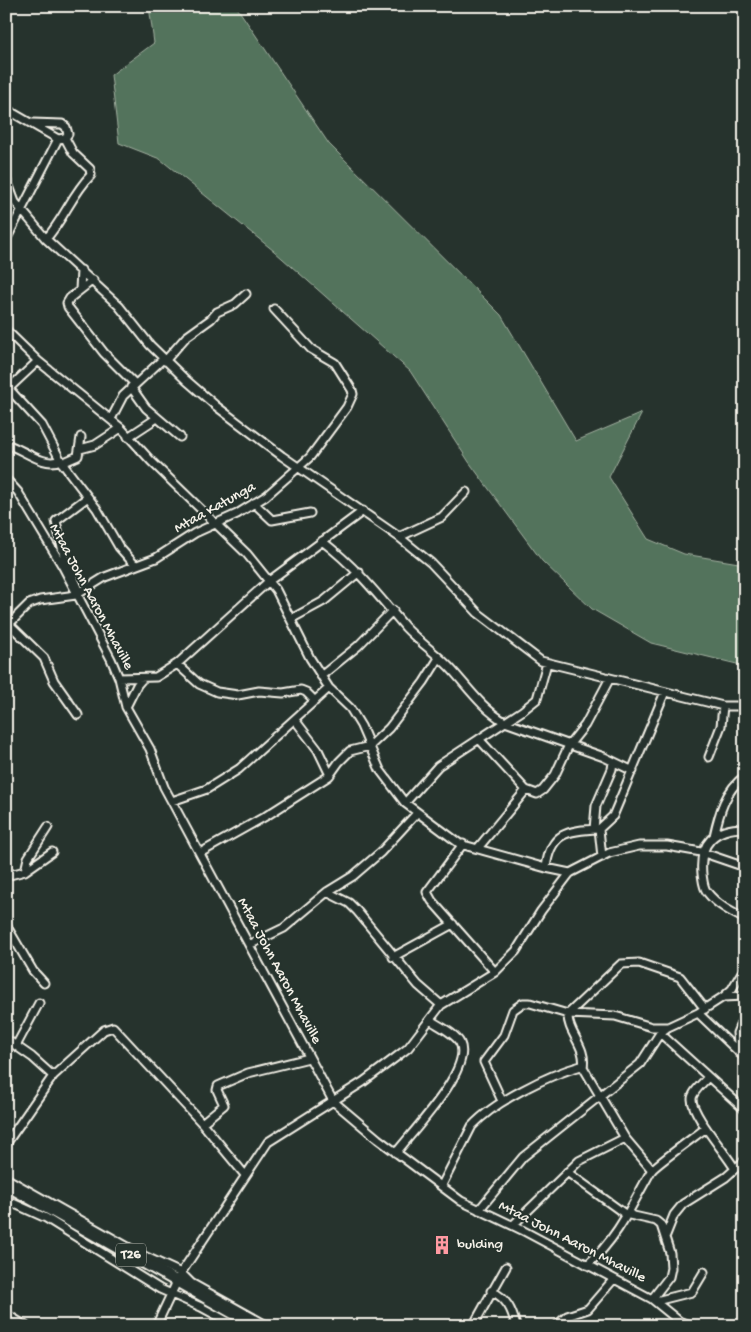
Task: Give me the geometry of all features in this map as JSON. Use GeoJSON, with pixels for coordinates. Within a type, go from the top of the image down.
{"type":"FeatureCollection","features":[{"type":"Feature","properties":{"kind":"highway","name":"T26"},"geometry":{"type":"LineString","coordinates":[[6,1185],[180,1277],[256,1326]]}},
{"type":"Feature","properties":{"kind":"street"},"geometry":{"type":"LineString","coordinates":[[6,109],[61,138],[90,169],[91,175],[72,199],[64,218],[46,239]]}},
{"type":"Feature","properties":{"kind":"street"},"geometry":{"type":"LineString","coordinates":[[6,240],[61,138],[68,131],[62,124],[32,123]]}},
{"type":"Feature","properties":{"kind":"street"},"geometry":{"type":"LineString","coordinates":[[6,178],[15,202],[46,239],[93,280],[119,306],[164,360],[216,406],[298,468],[399,537],[431,563],[478,614],[528,654],[547,663],[723,706],[745,706]]}},
{"type":"Feature","properties":{"kind":"street"},"geometry":{"type":"LineString","coordinates":[[80,290],[81,270]]}},
{"type":"Feature","properties":{"kind":"street"},"geometry":{"type":"LineString","coordinates":[[93,280],[67,301],[68,307],[133,386],[146,408],[180,437]]}},
{"type":"Feature","properties":{"kind":"street"},"geometry":{"type":"LineString","coordinates":[[111,419],[123,396],[133,386],[164,360],[186,337],[211,320],[219,310],[235,304],[246,294]]}},
{"type":"Feature","properties":{"kind":"street","name":"Mtaa Katunga"},"geometry":{"type":"LineString","coordinates":[[8,625],[30,604],[40,600],[78,593],[105,577],[156,558],[215,522],[237,514],[266,496],[310,457],[347,408],[353,394],[335,363],[311,349],[300,334],[274,309]]}},
{"type":"Feature","properties":{"kind":"street"},"geometry":{"type":"LineString","coordinates":[[6,330],[38,361],[121,428],[247,554],[276,590],[321,676],[329,688],[350,708],[361,726],[380,770],[405,803],[454,840],[463,844],[570,873]]}},
{"type":"Feature","properties":{"kind":"street"},"geometry":{"type":"LineString","coordinates":[[38,361],[7,390],[42,425],[61,462],[88,497],[119,546],[136,566]]}},
{"type":"Feature","properties":{"kind":"street"},"geometry":{"type":"LineString","coordinates":[[128,437],[157,418]]}},
{"type":"Feature","properties":{"kind":"street"},"geometry":{"type":"LineString","coordinates":[[80,450],[95,446],[121,428]]}},
{"type":"Feature","properties":{"kind":"street"},"geometry":{"type":"LineString","coordinates":[[6,444],[21,449],[43,462],[69,462],[78,456],[81,436]]}},
{"type":"Feature","properties":{"kind":"street","name":"Mtaa John Aaron Mhaville"},"geometry":{"type":"LineString","coordinates":[[6,479],[18,492],[78,593],[111,659],[119,678],[126,707],[150,749],[172,801],[251,944],[333,1101],[353,1120],[461,1201],[654,1300],[672,1316],[691,1326]]}},
{"type":"Feature","properties":{"kind":"street"},"geometry":{"type":"LineString","coordinates":[[399,537],[442,517],[466,492]]}},
{"type":"Feature","properties":{"kind":"street"},"geometry":{"type":"LineString","coordinates":[[78,593],[64,556],[56,521],[88,497]]}},
{"type":"Feature","properties":{"kind":"street"},"geometry":{"type":"LineString","coordinates":[[254,504],[272,520],[310,512]]}},
{"type":"Feature","properties":{"kind":"street"},"geometry":{"type":"LineString","coordinates":[[119,678],[156,676],[177,664],[269,581],[362,511]]}},
{"type":"Feature","properties":{"kind":"street"},"geometry":{"type":"LineString","coordinates":[[322,541],[359,572],[419,641],[439,658],[484,706],[506,722],[570,745],[633,771]]}},
{"type":"Feature","properties":{"kind":"street"},"geometry":{"type":"LineString","coordinates":[[291,619],[324,601],[359,572]]}},
{"type":"Feature","properties":{"kind":"street"},"geometry":{"type":"LineString","coordinates":[[321,676],[358,646],[393,610]]}},
{"type":"Feature","properties":{"kind":"street"},"geometry":{"type":"LineString","coordinates":[[8,625],[44,658],[54,680],[78,715]]}},
{"type":"Feature","properties":{"kind":"street"},"geometry":{"type":"LineString","coordinates":[[200,852],[266,816],[330,775],[350,751],[370,746],[389,728],[424,682],[439,658]]}},
{"type":"Feature","properties":{"kind":"street"},"geometry":{"type":"LineString","coordinates":[[405,803],[438,766],[506,722],[537,699],[547,663]]}},
{"type":"Feature","properties":{"kind":"street"},"geometry":{"type":"LineString","coordinates":[[177,664],[198,684],[217,692],[238,695],[259,691],[283,694],[301,690],[306,692],[315,701]]}},
{"type":"Feature","properties":{"kind":"street"},"geometry":{"type":"LineString","coordinates":[[126,707],[143,678]]}},
{"type":"Feature","properties":{"kind":"street"},"geometry":{"type":"LineString","coordinates":[[479,739],[526,790],[537,794],[549,784],[562,764],[570,745],[585,725],[610,678]]}},
{"type":"Feature","properties":{"kind":"street"},"geometry":{"type":"LineString","coordinates":[[172,801],[207,789],[239,769],[329,688]]}},
{"type":"Feature","properties":{"kind":"street"},"geometry":{"type":"LineString","coordinates":[[546,868],[550,846],[558,838],[579,829],[597,829],[614,816],[665,692]]}},
{"type":"Feature","properties":{"kind":"street"},"geometry":{"type":"LineString","coordinates":[[709,757],[720,726],[723,706]]}},
{"type":"Feature","properties":{"kind":"street"},"geometry":{"type":"LineString","coordinates":[[295,720],[318,750],[330,775]]}},
{"type":"Feature","properties":{"kind":"street"},"geometry":{"type":"LineString","coordinates":[[602,857],[597,829],[596,806],[612,769],[613,762]]}},
{"type":"Feature","properties":{"kind":"street"},"geometry":{"type":"LineString","coordinates":[[745,776],[734,786],[723,803],[714,836],[701,852],[705,890],[726,910],[745,919]]}},
{"type":"Feature","properties":{"kind":"street"},"geometry":{"type":"LineString","coordinates":[[478,848],[526,790]]}},
{"type":"Feature","properties":{"kind":"street"},"geometry":{"type":"LineString","coordinates":[[251,944],[296,920],[327,892],[353,876],[418,813]]}},
{"type":"Feature","properties":{"kind":"street"},"geometry":{"type":"LineString","coordinates":[[26,871],[28,858],[48,827]]}},
{"type":"Feature","properties":{"kind":"street"},"geometry":{"type":"LineString","coordinates":[[714,836],[736,828],[745,828]]}},
{"type":"Feature","properties":{"kind":"street"},"geometry":{"type":"LineString","coordinates":[[463,844],[427,892],[432,901],[495,972]]}},
{"type":"Feature","properties":{"kind":"street"},"geometry":{"type":"LineString","coordinates":[[156,1326],[180,1277],[268,1142],[363,1082],[408,1048],[441,1005],[495,972],[516,950],[541,911],[570,873],[609,853],[639,846],[667,846],[701,852],[745,867]]}},
{"type":"Feature","properties":{"kind":"street"},"geometry":{"type":"LineString","coordinates":[[6,876],[26,871],[52,852]]}},
{"type":"Feature","properties":{"kind":"street"},"geometry":{"type":"LineString","coordinates":[[327,892],[348,903],[357,911],[418,985],[441,1005]]}},
{"type":"Feature","properties":{"kind":"street"},"geometry":{"type":"LineString","coordinates":[[393,957],[453,924]]}},
{"type":"Feature","properties":{"kind":"street"},"geometry":{"type":"LineString","coordinates":[[6,925],[33,971],[44,983]]}},
{"type":"Feature","properties":{"kind":"street"},"geometry":{"type":"LineString","coordinates":[[568,1014],[614,969],[621,964],[630,962],[680,977],[702,1010],[742,1055]]}},
{"type":"Feature","properties":{"kind":"street"},"geometry":{"type":"LineString","coordinates":[[479,1210],[523,1158],[640,1064],[660,1033],[723,997],[732,989],[745,967]]}},
{"type":"Feature","properties":{"kind":"street"},"geometry":{"type":"LineString","coordinates":[[723,997],[745,996]]}},
{"type":"Feature","properties":{"kind":"street"},"geometry":{"type":"LineString","coordinates":[[16,1046],[39,1003]]}},
{"type":"Feature","properties":{"kind":"street"},"geometry":{"type":"LineString","coordinates":[[502,1101],[484,1062],[504,1035],[513,1010],[519,1004],[530,1003],[568,1014],[615,1016],[652,1027],[668,1027]]}},
{"type":"Feature","properties":{"kind":"street"},"geometry":{"type":"LineString","coordinates":[[742,1055],[737,1033],[745,1013]]}},
{"type":"Feature","properties":{"kind":"street"},"geometry":{"type":"LineString","coordinates":[[568,1014],[570,1026],[584,1056],[584,1066],[625,1138],[652,1170]]}},
{"type":"Feature","properties":{"kind":"street"},"geometry":{"type":"LineString","coordinates":[[396,1153],[450,1086],[461,1062],[462,1053],[459,1040],[430,1020]]}},
{"type":"Feature","properties":{"kind":"street"},"geometry":{"type":"LineString","coordinates":[[6,1144],[53,1076],[104,1030],[116,1027],[202,1123],[245,1175]]}},
{"type":"Feature","properties":{"kind":"street"},"geometry":{"type":"LineString","coordinates":[[660,1033],[745,1110]]}},
{"type":"Feature","properties":{"kind":"street"},"geometry":{"type":"LineString","coordinates":[[6,1039],[32,1057],[53,1076]]}},
{"type":"Feature","properties":{"kind":"street"},"geometry":{"type":"LineString","coordinates":[[202,1123],[224,1105],[217,1090],[218,1086],[248,1073],[309,1058]]}},
{"type":"Feature","properties":{"kind":"street"},"geometry":{"type":"LineString","coordinates":[[442,1185],[472,1126],[502,1101],[584,1066]]}},
{"type":"Feature","properties":{"kind":"street"},"geometry":{"type":"LineString","coordinates":[[708,1077],[692,1098],[706,1128],[735,1169]]}},
{"type":"Feature","properties":{"kind":"street"},"geometry":{"type":"LineString","coordinates":[[587,1265],[617,1234],[625,1214],[652,1170],[706,1128]]}},
{"type":"Feature","properties":{"kind":"street"},"geometry":{"type":"LineString","coordinates":[[513,1226],[567,1172],[584,1158],[625,1138]]}},
{"type":"Feature","properties":{"kind":"street"},"geometry":{"type":"LineString","coordinates":[[666,1235],[678,1208],[690,1198],[726,1177],[745,1160]]}},
{"type":"Feature","properties":{"kind":"street"},"geometry":{"type":"LineString","coordinates":[[567,1172],[625,1214],[656,1221],[661,1225],[666,1235],[671,1260],[670,1277],[654,1300]]}},
{"type":"Feature","properties":{"kind":"street"},"geometry":{"type":"LineString","coordinates":[[6,1178],[268,1326]]}},
{"type":"Feature","properties":{"kind":"street"},"geometry":{"type":"LineString","coordinates":[[6,1200],[46,1218],[172,1295],[208,1310],[236,1326]]}},
{"type":"Feature","properties":{"kind":"street"},"geometry":{"type":"LineString","coordinates":[[473,1326],[506,1267]]}},
{"type":"Feature","properties":{"kind":"street"},"geometry":{"type":"LineString","coordinates":[[654,1300],[692,1292],[704,1272]]}},
{"type":"Feature","properties":{"kind":"street"},"geometry":{"type":"LineString","coordinates":[[556,1326],[567,1316],[585,1311],[592,1306],[613,1280]]}},
{"type":"Feature","properties":{"kind":"street"},"geometry":{"type":"LineString","coordinates":[[491,1291],[504,1299],[513,1313],[516,1326]]}},
{"type":"Feature","properties":{"kind":"street"},"geometry":{"type":"LineString","coordinates":[[6,1314],[26,1326]]}},
{"type":"Feature","properties":{"kind":"green space"},"geometry":{"type":"Polygon","coordinates":[[[149,6],[236,6],[329,144],[501,315],[576,441],[642,413],[609,477],[648,539],[684,554],[745,564],[745,666],[651,643],[592,609],[542,561],[469,462],[410,371],[274,251],[160,159],[119,143],[111,75],[154,43],[149,6]]]}},
{"type":"Feature","properties":{"kind":"place","name":"bulding"},"geometry":{"type":"Point","coordinates":[442,1245]}}]}
